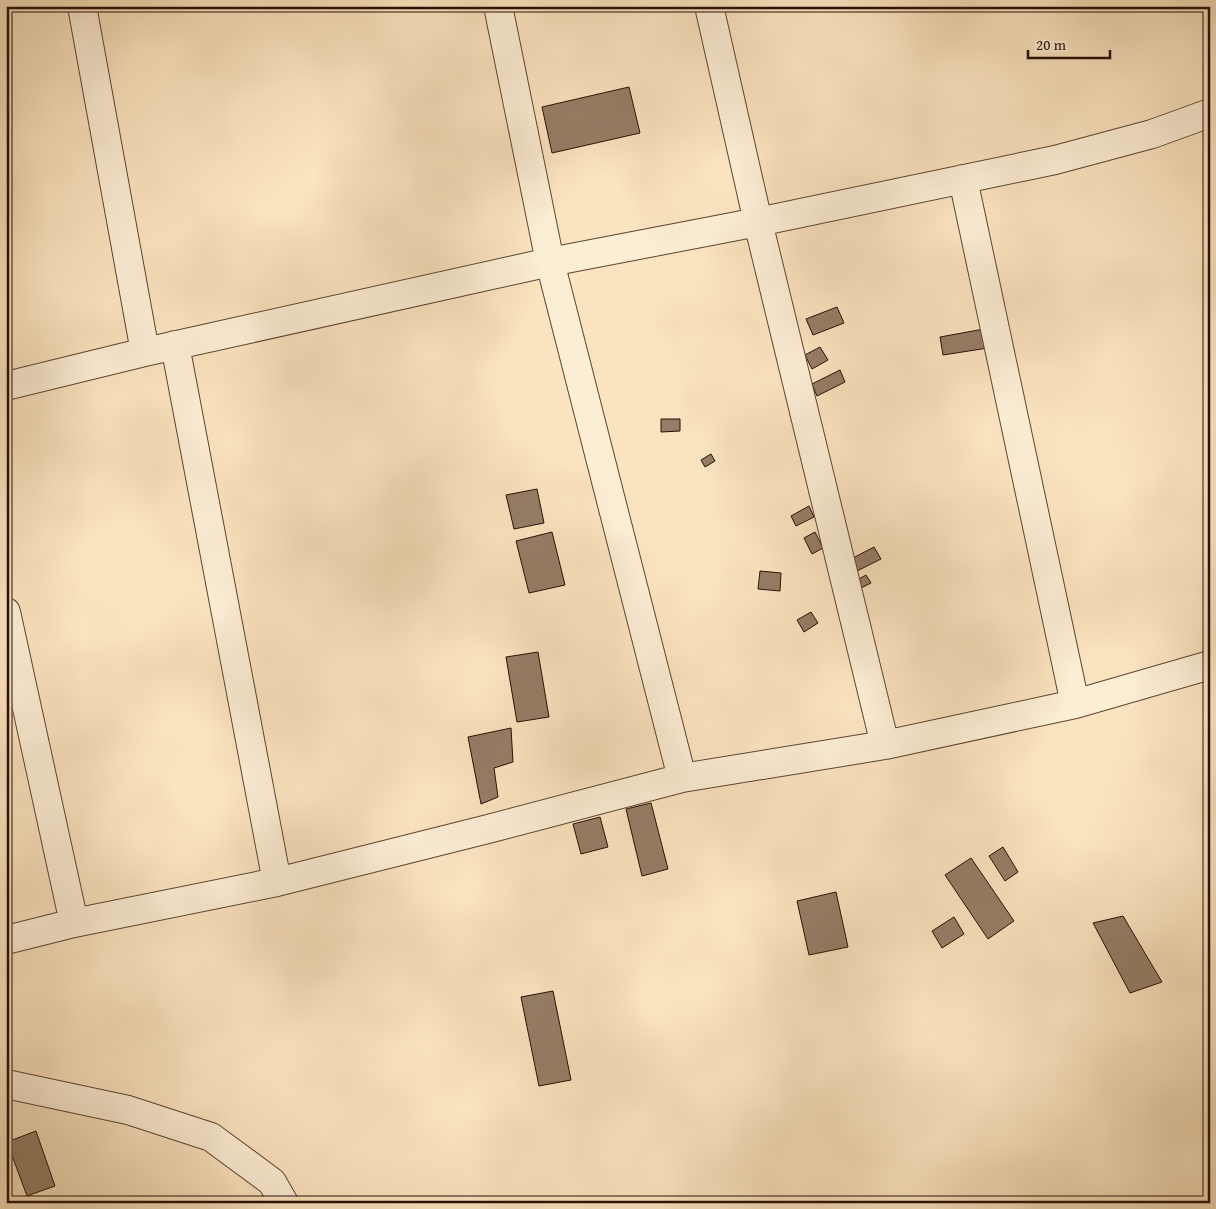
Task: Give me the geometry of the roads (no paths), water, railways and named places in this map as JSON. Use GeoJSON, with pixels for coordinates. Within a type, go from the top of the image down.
{"type":"FeatureCollection","features":[{"type":"Feature","properties":{"kind":"street"},"geometry":{"type":"LineString","coordinates":[[82,6],[146,352]]}},
{"type":"Feature","properties":{"kind":"street"},"geometry":{"type":"LineString","coordinates":[[498,6],[550,262],[682,778]]}},
{"type":"Feature","properties":{"kind":"street"},"geometry":{"type":"LineString","coordinates":[[709,6],[758,222],[885,746]]}},
{"type":"Feature","properties":{"kind":"street"},"geometry":{"type":"LineString","coordinates":[[6,386],[174,345],[550,262],[758,222],[1055,160],[1152,134],[1210,113]]}},
{"type":"Feature","properties":{"kind":"street"},"geometry":{"type":"LineString","coordinates":[[963,179],[1075,704]]}},
{"type":"Feature","properties":{"kind":"street"},"geometry":{"type":"LineString","coordinates":[[174,345],[277,882]]}},
{"type":"Feature","properties":{"kind":"street"},"geometry":{"type":"LineString","coordinates":[[6,612],[74,924]]}},
{"type":"Feature","properties":{"kind":"street"},"geometry":{"type":"LineString","coordinates":[[6,940],[277,882],[682,778],[885,746],[1075,704],[1210,666]]}},
{"type":"Feature","properties":{"kind":"street"},"geometry":{"type":"LineString","coordinates":[[6,1084],[128,1110],[211,1137],[272,1182],[284,1203]]}}]}
